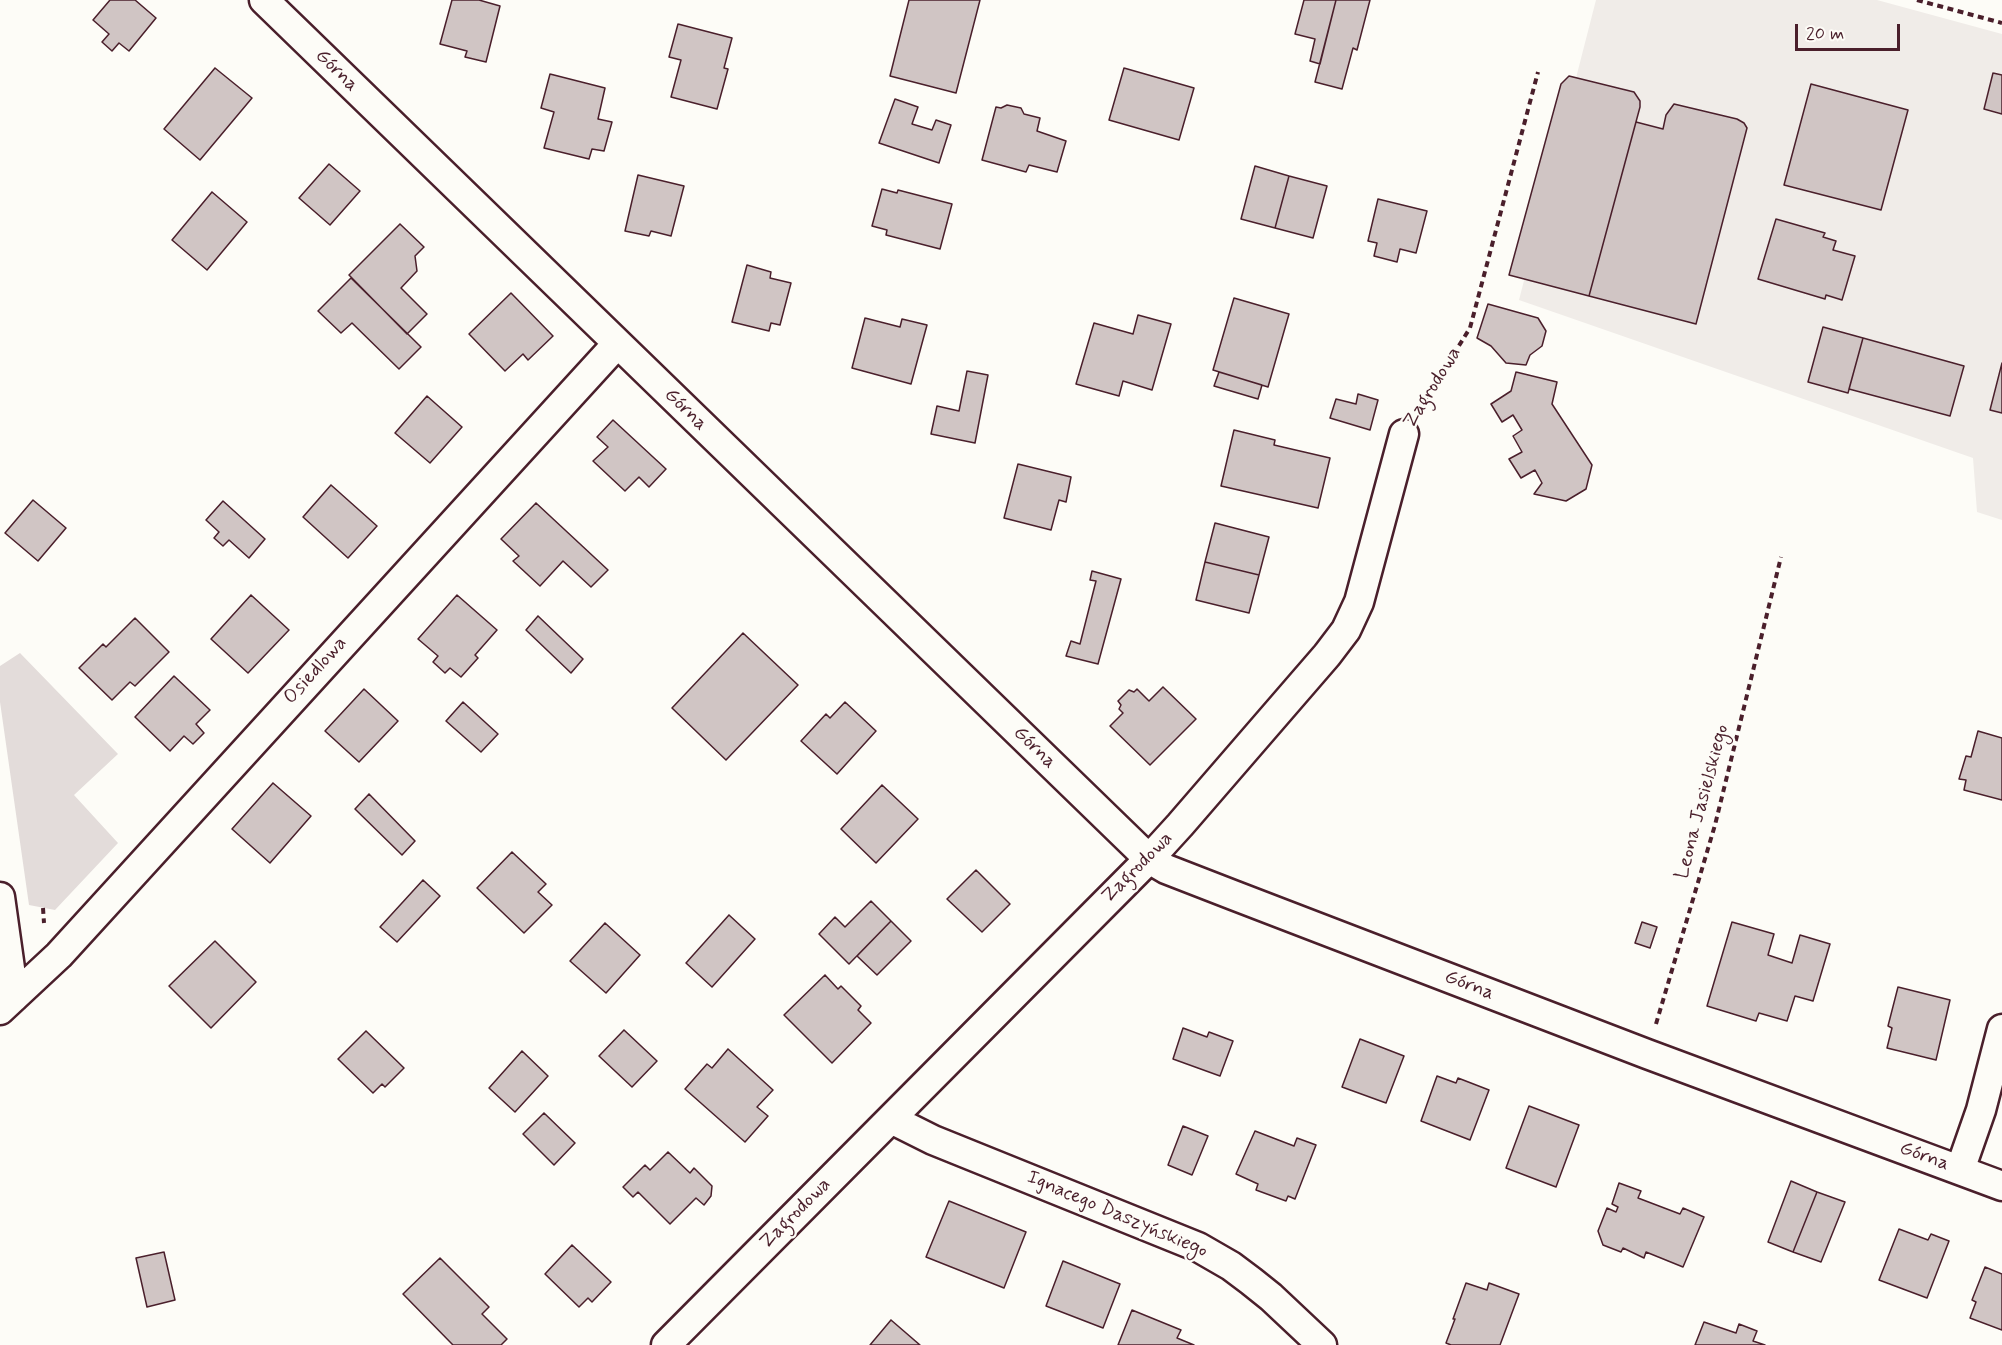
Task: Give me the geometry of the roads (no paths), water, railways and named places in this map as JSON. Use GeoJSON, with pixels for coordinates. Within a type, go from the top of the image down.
{"type":"FeatureCollection","features":[{"type":"Feature","properties":{"kind":"street","name":"Górna"},"geometry":{"type":"LineString","coordinates":[[264,0],[1149,859],[1177,874],[1647,1054],[2002,1186]]}},
{"type":"Feature","properties":{"kind":"street","name":"Osiedlowa"},"geometry":{"type":"LineString","coordinates":[[7,1003],[59,955],[617,344]]}},
{"type":"Feature","properties":{"kind":"street","name":"Zagrodowa"},"geometry":{"type":"LineString","coordinates":[[666,1345],[1149,859],[1327,656],[1346,630],[1359,602],[1404,434]]}},
{"type":"Feature","properties":{"kind":"street"},"geometry":{"type":"LineString","coordinates":[[0,897],[7,1003]]}},
{"type":"Feature","properties":{"kind":"street"},"geometry":{"type":"LineString","coordinates":[[1960,1170],[1981,1110],[2002,1029]]}},
{"type":"Feature","properties":{"kind":"street","name":"Ignacego Daszyńskiego"},"geometry":{"type":"LineString","coordinates":[[891,1119],[933,1140],[1198,1247],[1231,1266],[1251,1281],[1322,1345]]}}]}
